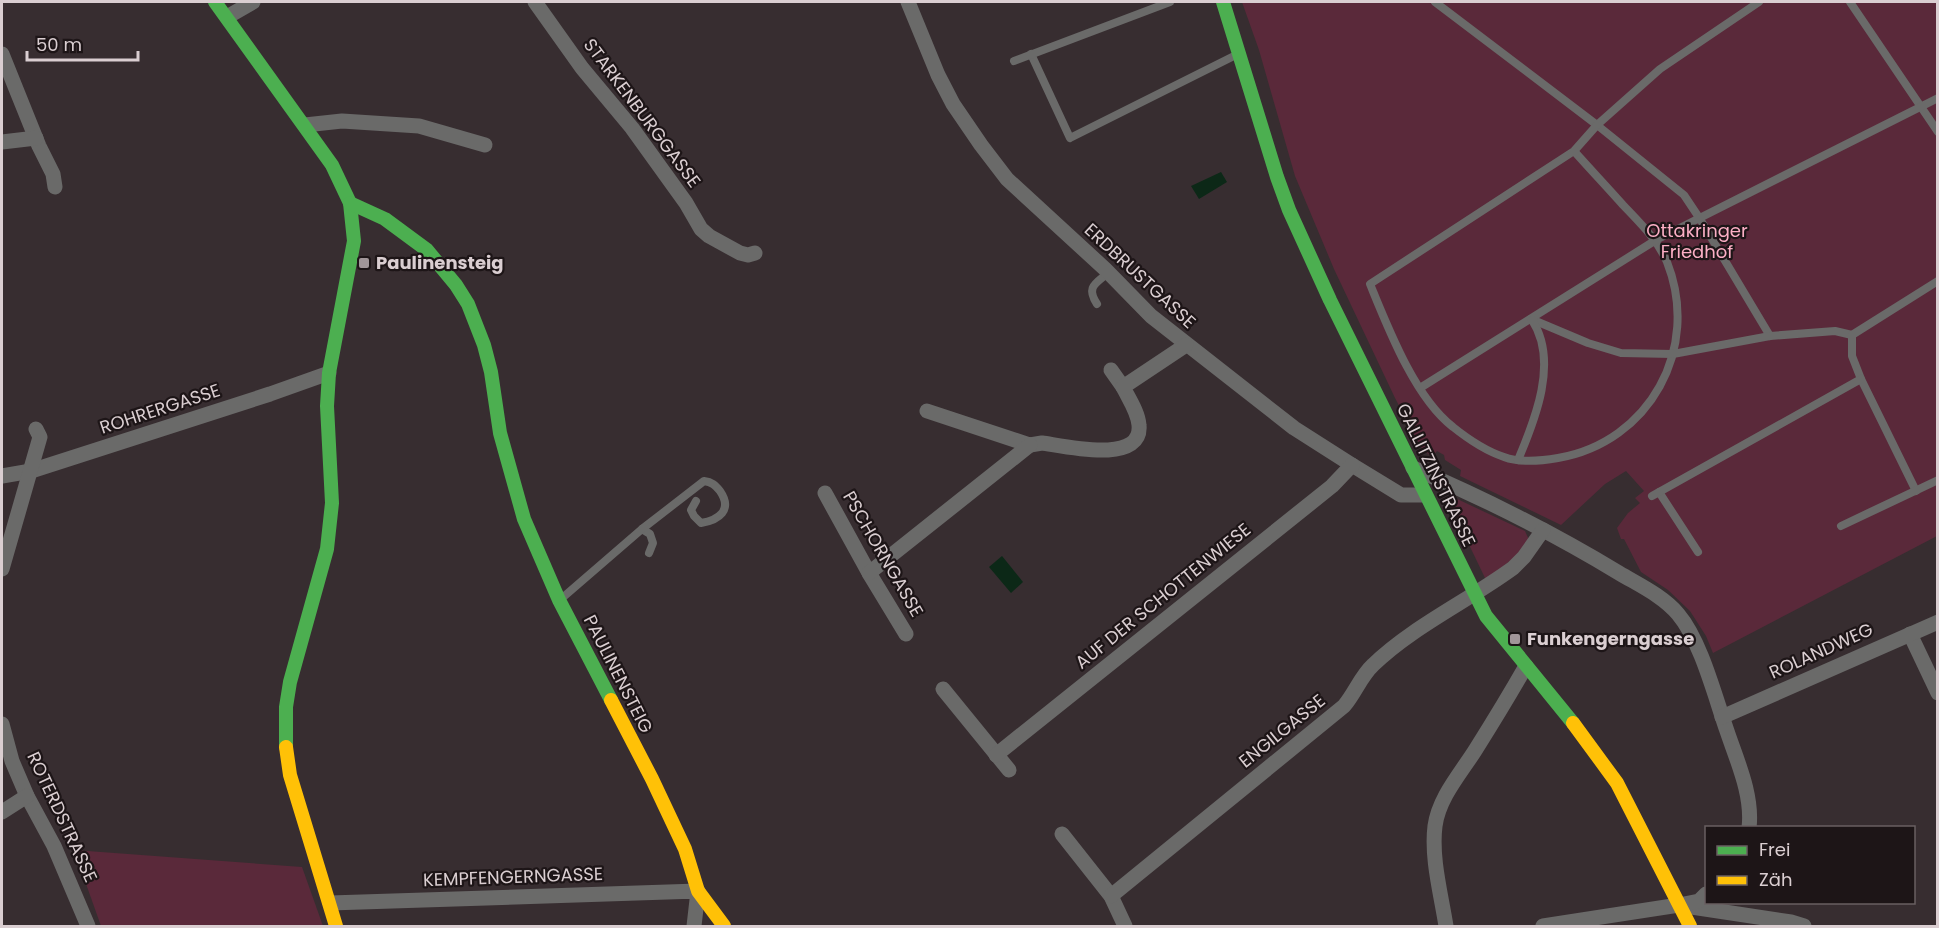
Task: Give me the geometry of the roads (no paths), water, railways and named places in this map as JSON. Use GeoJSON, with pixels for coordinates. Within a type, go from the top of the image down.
{"type":"FeatureCollection","features":[{"type":"Feature","properties":{"kind":"street"},"geometry":{"type":"LineString","coordinates":[[215,2],[332,165],[350,203],[354,241],[329,373],[327,406],[332,503],[327,549],[290,682],[285,731],[290,775],[336,927]]}},
{"type":"Feature","properties":{"kind":"street"},"geometry":{"type":"LineString","coordinates":[[227,17],[253,2]]}},
{"type":"Feature","properties":{"kind":"street","name":"STARKENBURGGASSE"},"geometry":{"type":"LineString","coordinates":[[535,2],[582,68],[632,128],[686,203],[701,229],[740,254],[755,253]]}},
{"type":"Feature","properties":{"kind":"street","name":"ERDBRUSTGASSE"},"geometry":{"type":"LineString","coordinates":[[908,2],[938,75],[953,104],[1007,179],[1151,316],[1294,428],[1401,495],[1425,495]]}},
{"type":"Feature","properties":{"kind":"street","name":"GALLITZINSTRASSE"},"geometry":{"type":"LineString","coordinates":[[1223,2],[1277,177],[1290,210],[1330,300],[1474,595],[1486,616],[1588,742],[1617,783],[1690,927]]}},
{"type":"Feature","properties":{"kind":"street"},"geometry":{"type":"LineString","coordinates":[[2,54],[53,174],[55,187]]}},
{"type":"Feature","properties":{"kind":"street"},"geometry":{"type":"LineString","coordinates":[[305,125],[342,121],[419,126],[485,145]]}},
{"type":"Feature","properties":{"kind":"street"},"geometry":{"type":"LineString","coordinates":[[2,142],[36,138]]}},
{"type":"Feature","properties":{"kind":"street","name":"PAULINENSTEIG"},"geometry":{"type":"LineString","coordinates":[[350,203],[386,219],[427,250],[456,285],[468,304],[477,323],[486,354],[500,433],[520,509],[542,565],[652,779],[685,849],[698,891],[724,927]]}},
{"type":"Feature","properties":{"kind":"street"},"geometry":{"type":"LineString","coordinates":[[1124,387],[1186,345]]}},
{"type":"Feature","properties":{"kind":"street"},"geometry":{"type":"LineString","coordinates":[[927,411],[1030,445],[1042,443],[1119,450],[1132,444],[1140,428],[1124,387],[1112,370]]}},
{"type":"Feature","properties":{"kind":"street","name":"ROHRERGASSE"},"geometry":{"type":"LineString","coordinates":[[2,476],[31,471],[329,373]]}},
{"type":"Feature","properties":{"kind":"street"},"geometry":{"type":"LineString","coordinates":[[2,569],[40,437],[36,429]]}},
{"type":"Feature","properties":{"kind":"street"},"geometry":{"type":"LineString","coordinates":[[869,573],[1030,445]]}},
{"type":"Feature","properties":{"kind":"street","name":"AUF DER SCHOTTENWIESE"},"geometry":{"type":"LineString","coordinates":[[996,755],[1332,486],[1352,465]]}},
{"type":"Feature","properties":{"kind":"street"},"geometry":{"type":"LineString","coordinates":[[1413,468],[1568,543],[1659,597],[1677,613],[1700,655],[1743,779],[1748,801],[1749,826]]}},
{"type":"Feature","properties":{"kind":"street","name":"PSCHORNGASSE"},"geometry":{"type":"LineString","coordinates":[[825,493],[906,634]]}},
{"type":"Feature","properties":{"kind":"street","name":"ENGILGASSE"},"geometry":{"type":"LineString","coordinates":[[1111,896],[1344,706],[1353,696],[1366,672],[1380,659],[1513,568],[1524,557],[1543,530]]}},
{"type":"Feature","properties":{"kind":"street","name":"ROLANDWEG"},"geometry":{"type":"LineString","coordinates":[[1722,717],[1938,622]]}},
{"type":"Feature","properties":{"kind":"street"},"geometry":{"type":"LineString","coordinates":[[1910,634],[1938,693]]}},
{"type":"Feature","properties":{"kind":"street"},"geometry":{"type":"LineString","coordinates":[[1446,927],[1435,857],[1434,834],[1439,810],[1450,788],[1526,666]]}},
{"type":"Feature","properties":{"kind":"street"},"geometry":{"type":"LineString","coordinates":[[943,689],[1009,771]]}},
{"type":"Feature","properties":{"kind":"street","name":"ROTERDSTRASSE"},"geometry":{"type":"LineString","coordinates":[[2,724],[12,761],[27,796],[54,846],[88,927]]}},
{"type":"Feature","properties":{"kind":"street"},"geometry":{"type":"LineString","coordinates":[[2,812],[27,796]]}},
{"type":"Feature","properties":{"kind":"street"},"geometry":{"type":"LineString","coordinates":[[1062,834],[1111,896],[1125,927]]}},
{"type":"Feature","properties":{"kind":"street"},"geometry":{"type":"LineString","coordinates":[[694,927],[698,891]]}},
{"type":"Feature","properties":{"kind":"street","name":"KEMPFENGERNGASSE"},"geometry":{"type":"LineString","coordinates":[[330,903],[698,891]]}},
{"type":"Feature","properties":{"kind":"street"},"geometry":{"type":"LineString","coordinates":[[1543,927],[1679,905],[1699,901],[1705,896]]}},
{"type":"Feature","properties":{"kind":"street"},"geometry":{"type":"LineString","coordinates":[[1679,905],[1771,918],[1804,927]]}},
{"type":"Feature","properties":{"kind":"lane"},"geometry":{"type":"LineString","coordinates":[[1014,61],[1170,2]]}},
{"type":"Feature","properties":{"kind":"lane"},"geometry":{"type":"LineString","coordinates":[[1435,2],[1597,125],[1684,195],[1701,219],[1770,336]]}},
{"type":"Feature","properties":{"kind":"lane"},"geometry":{"type":"LineString","coordinates":[[1574,151],[1656,240],[1673,280],[1677,302],[1677,327],[1673,354],[1654,398],[1619,433],[1577,455],[1546,460],[1518,460],[1504,457],[1476,443],[1452,426],[1431,404],[1391,334],[1370,284],[1574,151],[1597,125],[1660,69],[1759,2]]}},
{"type":"Feature","properties":{"kind":"lane"},"geometry":{"type":"LineString","coordinates":[[1850,2],[1938,132]]}},
{"type":"Feature","properties":{"kind":"lane"},"geometry":{"type":"LineString","coordinates":[[1031,54],[1070,138],[1232,57]]}},
{"type":"Feature","properties":{"kind":"lane"},"geometry":{"type":"LineString","coordinates":[[1420,388],[1656,240],[1938,98]]}},
{"type":"Feature","properties":{"kind":"lane"},"geometry":{"type":"LineString","coordinates":[[1097,304],[1092,297],[1091,290],[1108,273]]}},
{"type":"Feature","properties":{"kind":"lane"},"geometry":{"type":"LineString","coordinates":[[1532,319],[1588,344],[1621,352],[1673,354],[1770,336],[1835,331],[1852,335],[1938,280]]}},
{"type":"Feature","properties":{"kind":"lane"},"geometry":{"type":"LineString","coordinates":[[1518,460],[1536,418],[1543,381],[1543,346],[1540,331],[1532,319]]}},
{"type":"Feature","properties":{"kind":"lane"},"geometry":{"type":"LineString","coordinates":[[1852,335],[1852,356],[1861,379],[1916,491]]}},
{"type":"Feature","properties":{"kind":"lane"},"geometry":{"type":"LineString","coordinates":[[1698,552],[1655,494],[1861,379]]}},
{"type":"Feature","properties":{"kind":"lane"},"geometry":{"type":"LineString","coordinates":[[559,600],[704,480],[712,482],[727,506],[713,521],[701,523],[691,510],[696,501]]}},
{"type":"Feature","properties":{"kind":"lane"},"geometry":{"type":"LineString","coordinates":[[1841,526],[1938,480]]}},
{"type":"Feature","properties":{"kind":"lane"},"geometry":{"type":"LineString","coordinates":[[642,529],[650,534],[653,543],[649,553]]}},
{"type":"Feature","properties":{"kind":"place","name":"Paulinensteig"},"geometry":{"type":"Point","coordinates":[364,263]}},
{"type":"Feature","properties":{"kind":"place","name":"Funkengerngasse"},"geometry":{"type":"Point","coordinates":[1515,639]}},
{"type":"Feature","properties":{"kind":"park label","name":"Ottakringer Friedhof"},"geometry":{"type":"Point","coordinates":[1697,241]}}]}
